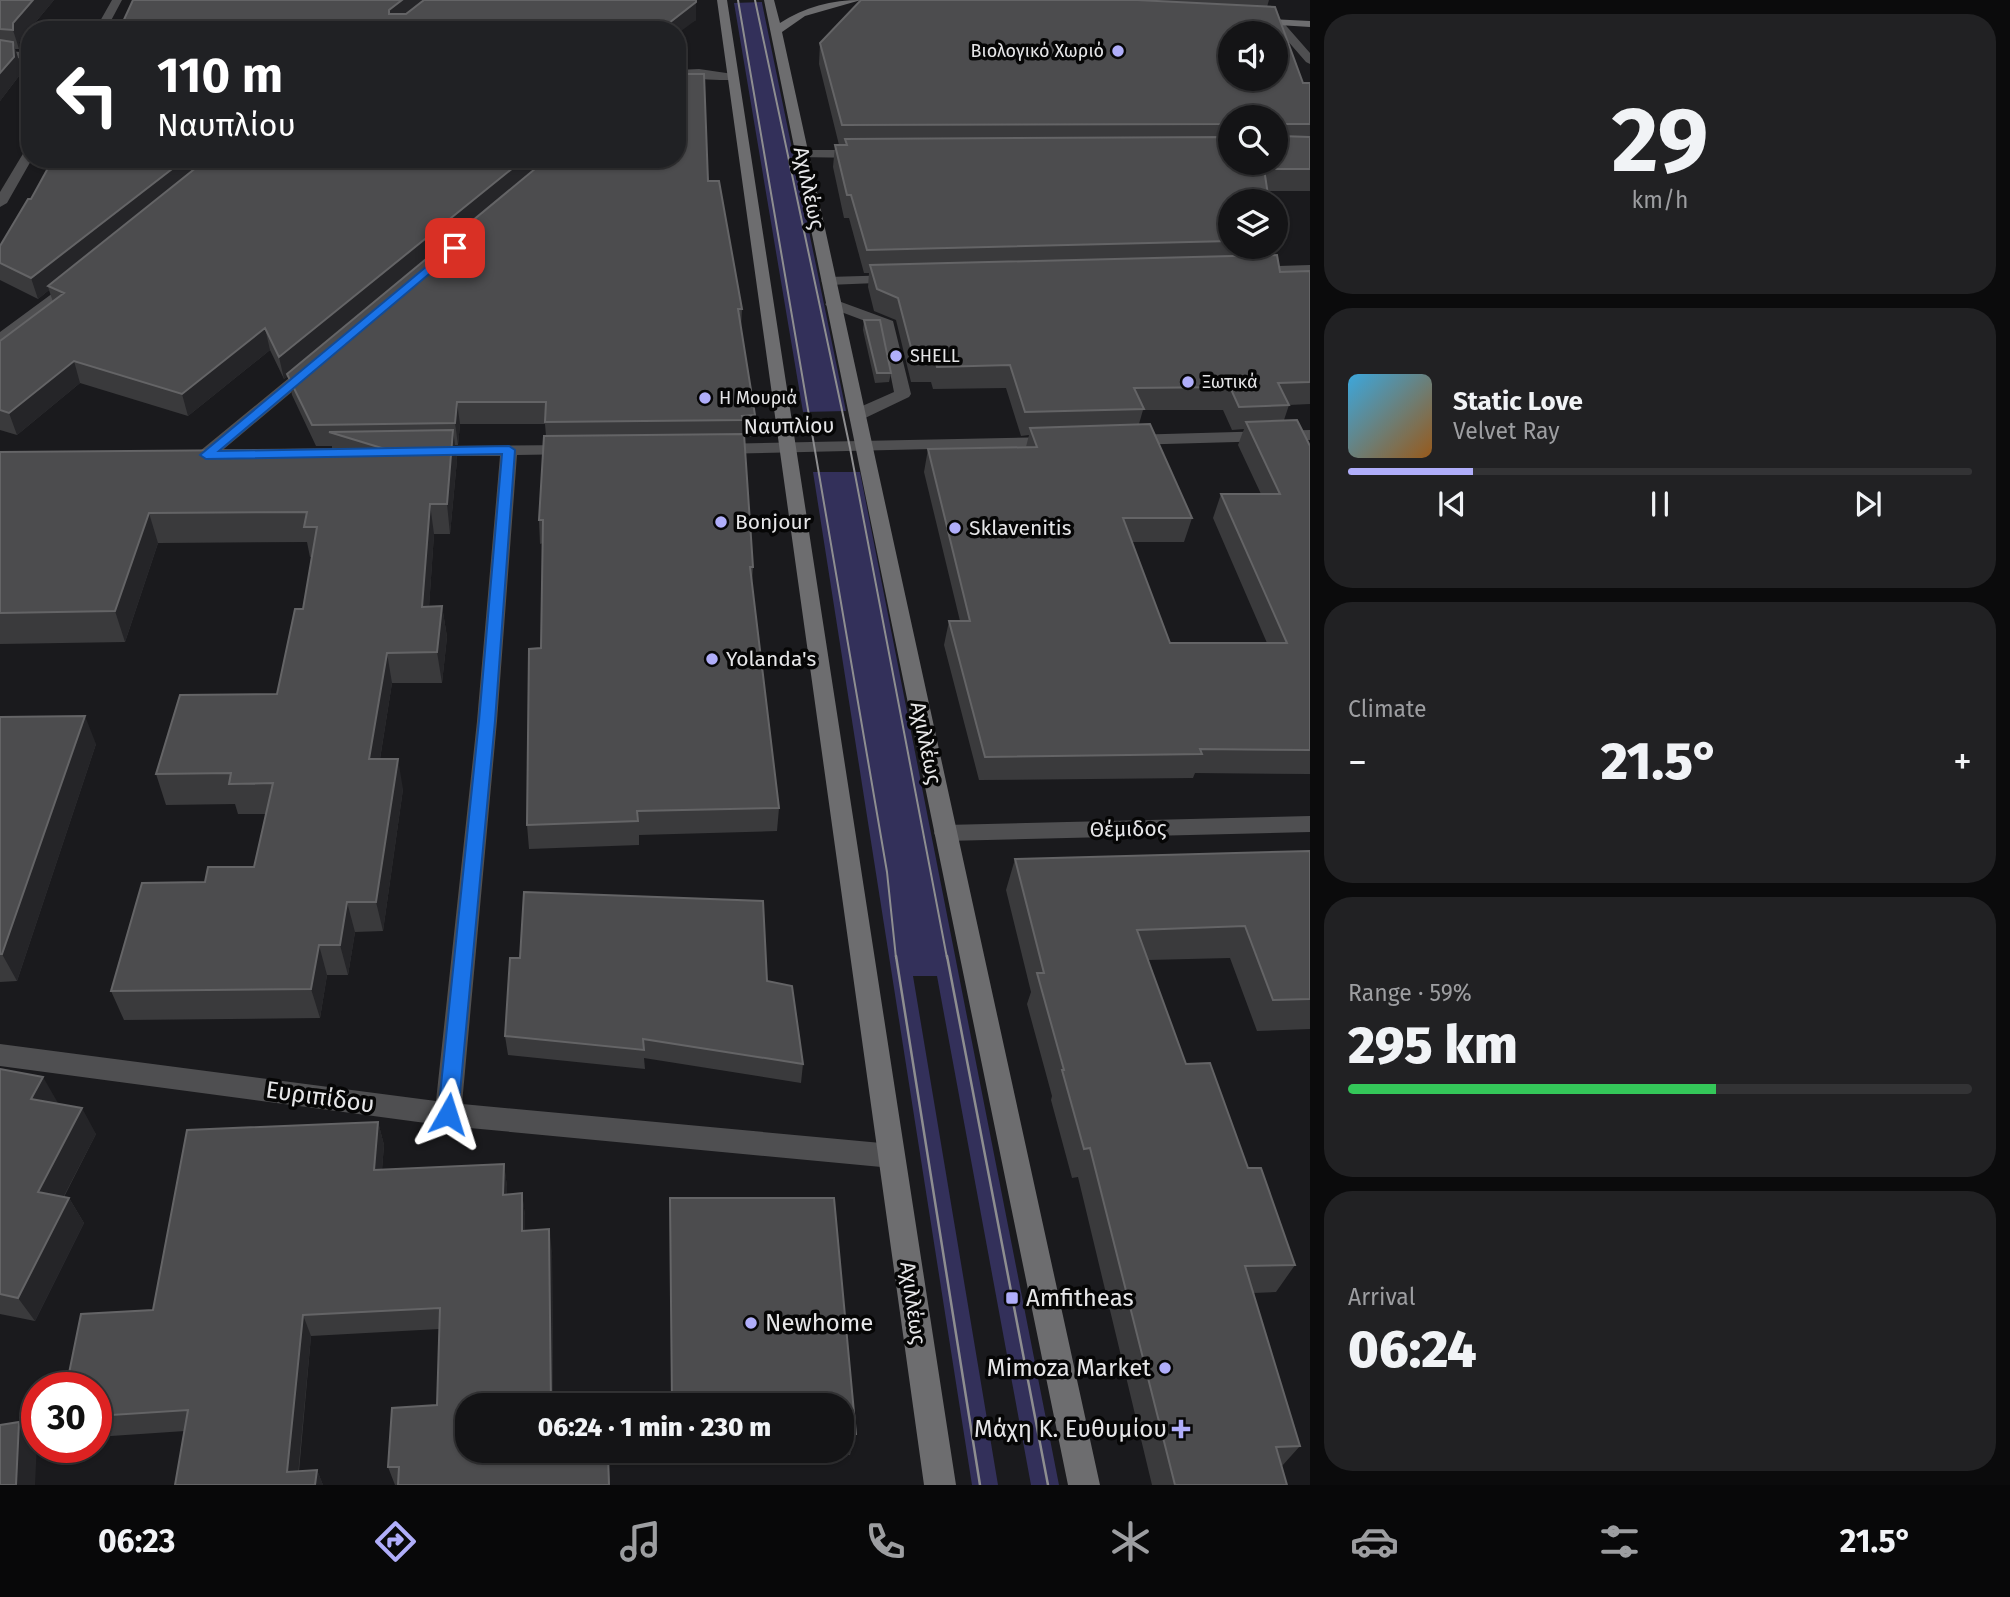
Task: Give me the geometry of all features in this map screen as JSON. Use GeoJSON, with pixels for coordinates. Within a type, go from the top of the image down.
{"type":"FeatureCollection","features":[{"type":"Feature","properties":{"kind":"main road","name":"Αχιλλέως"},"geometry":{"type":"LineString","coordinates":[[722,0],[940,1485]]}},
{"type":"Feature","properties":{"kind":"main road","name":"Αχιλλέως"},"geometry":{"type":"LineString","coordinates":[[769,0],[1084,1485]]}},
{"type":"Feature","properties":{"kind":"main road"},"geometry":{"type":"LineString","coordinates":[[776,32],[790,20],[814,9],[856,0]]}},
{"type":"Feature","properties":{"kind":"main road"},"geometry":{"type":"LineString","coordinates":[[1238,20],[1258,21]]}},
{"type":"Feature","properties":{"kind":"main road"},"geometry":{"type":"LineString","coordinates":[[1288,23],[1310,24]]}},
{"type":"Feature","properties":{"kind":"street"},"geometry":{"type":"LineString","coordinates":[[105,21],[117,0]]}},
{"type":"Feature","properties":{"kind":"street"},"geometry":{"type":"LineString","coordinates":[[1288,35],[1310,60]]}},
{"type":"Feature","properties":{"kind":"street"},"geometry":{"type":"LineString","coordinates":[[0,53],[21,56]]}},
{"type":"Feature","properties":{"kind":"street"},"geometry":{"type":"LineString","coordinates":[[686,74],[733,78]]}},
{"type":"Feature","properties":{"kind":"street"},"geometry":{"type":"LineString","coordinates":[[802,154],[877,154]]}},
{"type":"Feature","properties":{"kind":"street"},"geometry":{"type":"LineString","coordinates":[[0,204],[21,168]]}},
{"type":"Feature","properties":{"kind":"street"},"geometry":{"type":"LineString","coordinates":[[1241,271],[1310,269]]}},
{"type":"Feature","properties":{"kind":"street"},"geometry":{"type":"LineString","coordinates":[[0,340],[87,271]]}},
{"type":"Feature","properties":{"kind":"street"},"geometry":{"type":"LineString","coordinates":[[828,281],[907,279]]}},
{"type":"Feature","properties":{"kind":"street"},"geometry":{"type":"LineString","coordinates":[[833,304],[888,324],[891,335],[903,394],[857,415]]}},
{"type":"Feature","properties":{"kind":"street"},"geometry":{"type":"LineString","coordinates":[[234,454],[199,455],[328,354]]}},
{"type":"Feature","properties":{"kind":"street"},"geometry":{"type":"LineString","coordinates":[[1106,441],[1310,436]]}},
{"type":"Feature","properties":{"kind":"street","name":"Ναυπλίου"},"geometry":{"type":"LineString","coordinates":[[704,450],[1079,442]]}},
{"type":"Feature","properties":{"kind":"street"},"geometry":{"type":"LineString","coordinates":[[448,1114],[487,721],[509,450]]}},
{"type":"Feature","properties":{"kind":"street"},"geometry":{"type":"LineString","coordinates":[[412,452],[592,450]]}},
{"type":"Feature","properties":{"kind":"street","name":"Θέμιδος"},"geometry":{"type":"LineString","coordinates":[[945,833],[1310,824]]}},
{"type":"Feature","properties":{"kind":"street","name":"Ευριπίδου"},"geometry":{"type":"LineString","coordinates":[[0,1055],[448,1114],[892,1156]]}},
{"type":"Feature","properties":{"kind":"shaded area"},"geometry":{"type":"Polygon","coordinates":[[[762,2],[846,411],[803,412],[734,3],[762,2]]]}},
{"type":"Feature","properties":{"kind":"shaded area"},"geometry":{"type":"Polygon","coordinates":[[[813,472],[860,472],[1059,1485],[1031,1485],[937,976],[913,976],[998,1485],[972,1485],[813,472]]]}},
{"type":"Feature","properties":{"kind":"building"},"geometry":{"type":"Polygon","coordinates":[[[0,0],[33,0],[13,23],[13,30],[0,29],[0,0]]]}},
{"type":"Feature","properties":{"kind":"building"},"geometry":{"type":"Polygon","coordinates":[[[133,0],[402,0],[389,10],[389,14],[406,14],[424,0],[696,0],[672,21],[123,21],[133,0]]]}},
{"type":"Feature","properties":{"kind":"building"},"geometry":{"type":"Polygon","coordinates":[[[861,0],[1137,0],[1275,7],[1280,21],[1218,21],[1218,91],[1288,91],[1288,42],[1303,83],[1310,83],[1310,124],[1288,124],[1288,105],[1218,105],[1218,124],[842,125],[820,43],[861,0]]]}},
{"type":"Feature","properties":{"kind":"building"},"geometry":{"type":"Polygon","coordinates":[[[0,40],[13,42],[14,57],[0,73],[0,40]]]}},
{"type":"Feature","properties":{"kind":"building"},"geometry":{"type":"Polygon","coordinates":[[[686,74],[704,74],[708,181],[719,181],[742,309],[738,309],[755,415],[742,416],[743,420],[545,422],[546,402],[457,402],[455,423],[312,425],[287,374],[536,168],[686,168],[686,74]]]}},
{"type":"Feature","properties":{"kind":"building"},"geometry":{"type":"Polygon","coordinates":[[[1288,136],[1310,137],[1310,169],[1288,169],[1288,136]]]}},
{"type":"Feature","properties":{"kind":"building"},"geometry":{"type":"Polygon","coordinates":[[[1218,137],[1218,175],[1265,175],[1267,189],[1218,189],[1218,241],[867,250],[851,195],[847,195],[835,145],[847,145],[845,139],[1218,137]]]}},
{"type":"Feature","properties":{"kind":"building"},"geometry":{"type":"Polygon","coordinates":[[[48,168],[173,168],[31,278],[0,263],[0,246],[28,199],[31,199],[48,168]]]}},
{"type":"Feature","properties":{"kind":"building"},"geometry":{"type":"Polygon","coordinates":[[[196,168],[513,168],[279,357],[265,328],[182,394],[74,361],[9,413],[0,410],[0,341],[64,293],[48,286],[196,168]]]}},
{"type":"Feature","properties":{"kind":"building"},"geometry":{"type":"Polygon","coordinates":[[[1218,256],[1218,259],[1278,259],[1280,272],[1310,271],[1310,382],[1278,383],[1289,405],[1239,407],[1230,387],[1134,388],[1144,409],[1025,412],[1010,365],[937,367],[935,359],[914,359],[898,298],[877,289],[870,265],[1218,256]]]}},
{"type":"Feature","properties":{"kind":"building"},"geometry":{"type":"Polygon","coordinates":[[[864,320],[880,320],[891,373],[877,373],[864,320]]]}},
{"type":"Feature","properties":{"kind":"building"},"geometry":{"type":"Polygon","coordinates":[[[1297,420],[1310,446],[1310,750],[1200,749],[1202,754],[985,757],[949,621],[970,621],[928,449],[1037,447],[1030,428],[1150,424],[1192,518],[1123,518],[1170,643],[1287,643],[1221,494],[1280,494],[1246,422],[1297,420]]]}},
{"type":"Feature","properties":{"kind":"building"},"geometry":{"type":"Polygon","coordinates":[[[453,430],[447,504],[430,504],[422,607],[442,606],[437,652],[387,653],[369,759],[398,759],[376,902],[347,902],[340,945],[319,945],[311,989],[111,991],[142,883],[205,882],[208,867],[254,867],[273,783],[229,784],[231,773],[156,774],[180,695],[277,694],[295,609],[303,609],[317,527],[304,527],[307,512],[149,513],[115,611],[0,613],[0,452],[385,449],[329,432],[453,430]]]}},
{"type":"Feature","properties":{"kind":"building"},"geometry":{"type":"Polygon","coordinates":[[[744,434],[753,567],[750,567],[779,808],[637,811],[638,821],[527,825],[529,649],[541,648],[543,520],[539,520],[544,436],[744,434]]]}},
{"type":"Feature","properties":{"kind":"building"},"geometry":{"type":"Polygon","coordinates":[[[85,716],[2,954],[0,954],[0,717],[85,716]]]}},
{"type":"Feature","properties":{"kind":"building"},"geometry":{"type":"Polygon","coordinates":[[[1310,851],[1310,999],[1273,1000],[1245,926],[1137,930],[1186,1064],[1210,1063],[1248,1168],[1261,1168],[1295,1265],[1245,1266],[1300,1446],[1276,1447],[1287,1485],[1175,1485],[1090,1148],[1084,1149],[1037,973],[1044,973],[1015,859],[1310,851]]]}},
{"type":"Feature","properties":{"kind":"building"},"geometry":{"type":"Polygon","coordinates":[[[524,892],[763,901],[767,981],[792,986],[803,1064],[643,1039],[644,1050],[505,1036],[510,958],[520,958],[524,892]]]}},
{"type":"Feature","properties":{"kind":"building"},"geometry":{"type":"Polygon","coordinates":[[[0,1069],[43,1077],[31,1099],[82,1108],[38,1192],[69,1198],[18,1298],[0,1294],[0,1069]]]}},
{"type":"Feature","properties":{"kind":"building"},"geometry":{"type":"Polygon","coordinates":[[[378,1122],[374,1170],[504,1164],[503,1195],[522,1193],[522,1231],[549,1229],[551,1393],[455,1393],[455,1463],[608,1463],[609,1485],[398,1485],[399,1467],[388,1467],[392,1408],[437,1405],[440,1308],[303,1315],[287,1472],[317,1470],[315,1485],[175,1485],[188,1410],[112,1415],[112,1372],[69,1372],[81,1314],[153,1310],[187,1130],[378,1122]]]}},
{"type":"Feature","properties":{"kind":"building"},"geometry":{"type":"Polygon","coordinates":[[[670,1198],[834,1198],[852,1393],[672,1393],[670,1198]]]}},
{"type":"Feature","properties":{"kind":"building"},"geometry":{"type":"Polygon","coordinates":[[[19,1422],[16,1485],[0,1485],[0,1425],[19,1422]]]}},
{"type":"Feature","properties":{"kind":"tram line"},"geometry":{"type":"LineString","coordinates":[[738,0],[887,872],[896,958]]}},
{"type":"Feature","properties":{"kind":"tram line"},"geometry":{"type":"LineString","coordinates":[[755,0],[850,448],[947,958]]}},
{"type":"Feature","properties":{"kind":"tram line"},"geometry":{"type":"LineString","coordinates":[[896,956],[980,1485]]}},
{"type":"Feature","properties":{"kind":"tram line"},"geometry":{"type":"LineString","coordinates":[[947,956],[1048,1485]]}},
{"type":"Feature","properties":{"kind":"place","name":"Βιολογικό Χωριό"},"geometry":{"type":"Point","coordinates":[1118,51]}},
{"type":"Feature","properties":{"kind":"place","name":"SHELL"},"geometry":{"type":"Point","coordinates":[896,356]}},
{"type":"Feature","properties":{"kind":"place","name":"Ξωτικά"},"geometry":{"type":"Point","coordinates":[1188,382]}},
{"type":"Feature","properties":{"kind":"place","name":"Η Μουριά"},"geometry":{"type":"Point","coordinates":[705,398]}},
{"type":"Feature","properties":{"kind":"place","name":"Bonjour"},"geometry":{"type":"Point","coordinates":[721,522]}},
{"type":"Feature","properties":{"kind":"place","name":"Sklavenitis"},"geometry":{"type":"Point","coordinates":[955,528]}},
{"type":"Feature","properties":{"kind":"place","name":"Yolanda's"},"geometry":{"type":"Point","coordinates":[712,659]}},
{"type":"Feature","properties":{"kind":"place","name":"Amfitheas"},"geometry":{"type":"Point","coordinates":[1012,1298]}},
{"type":"Feature","properties":{"kind":"place","name":"Newhome"},"geometry":{"type":"Point","coordinates":[751,1323]}},
{"type":"Feature","properties":{"kind":"place","name":"Mimoza Market"},"geometry":{"type":"Point","coordinates":[1165,1368]}},
{"type":"Feature","properties":{"kind":"place","name":"Μάχη Κ. Ευθυμίου"},"geometry":{"type":"Point","coordinates":[1181,1429]}},
{"type":"Feature","properties":{"kind":"route"},"geometry":{"type":"LineString","coordinates":[[448,1114],[487,721],[509,450],[206,455],[455,248]]}}]}
